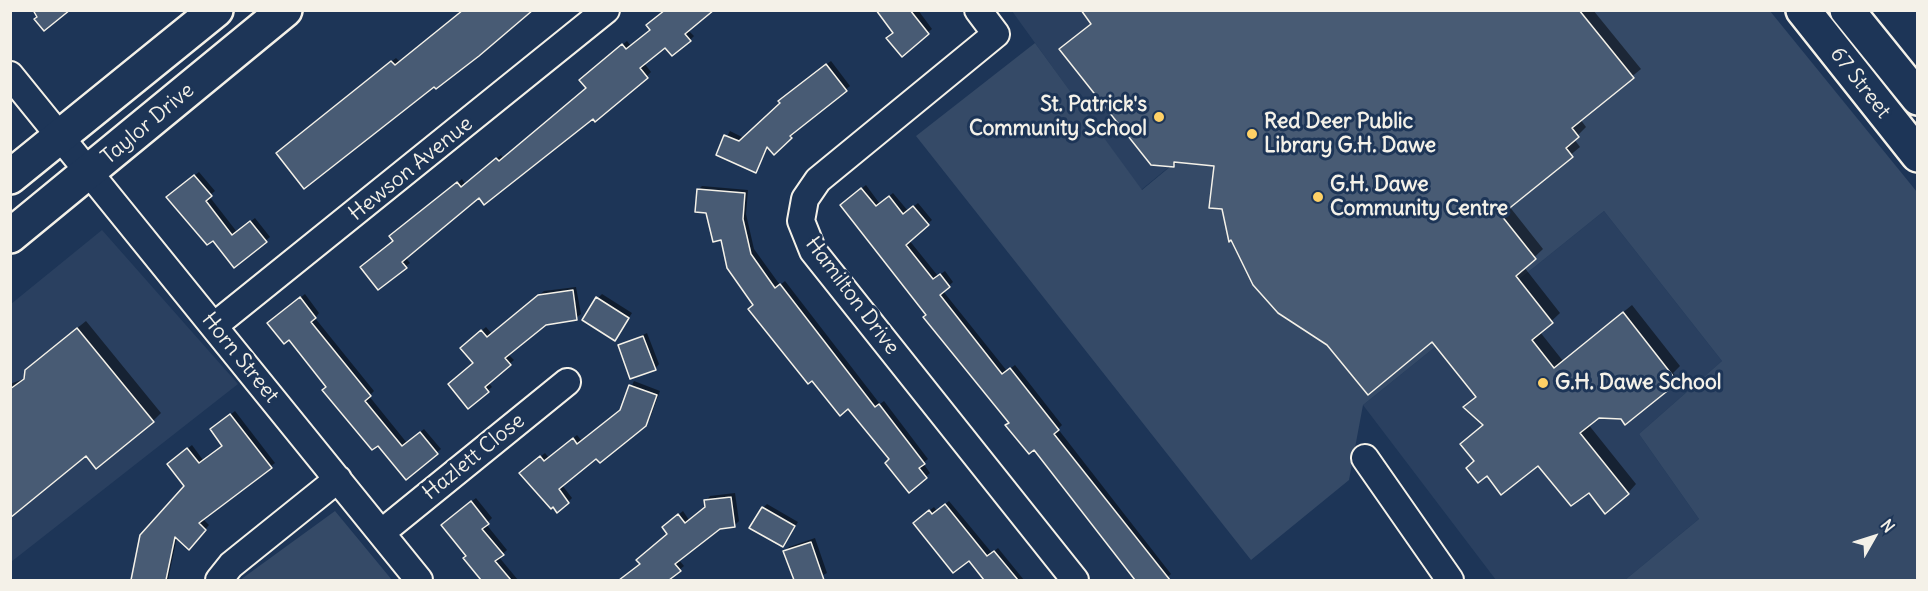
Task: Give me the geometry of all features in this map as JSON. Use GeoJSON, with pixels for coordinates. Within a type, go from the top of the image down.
{"type":"FeatureCollection","features":[{"type":"Feature","properties":{"kind":"main road"},"geometry":{"type":"LineString","coordinates":[[10,177],[216,10]]}},
{"type":"Feature","properties":{"kind":"main road","name":"Taylor Drive"},"geometry":{"type":"LineString","coordinates":[[10,236],[285,10]]}},
{"type":"Feature","properties":{"kind":"main road","name":"67 Street"},"geometry":{"type":"LineString","coordinates":[[1803,10],[1917,155]]}},
{"type":"Feature","properties":{"kind":"main road","name":"67 Street"},"geometry":{"type":"LineString","coordinates":[[1847,10],[1917,98]]}},
{"type":"Feature","properties":{"kind":"street","name":"Hewson Avenue"},"geometry":{"type":"LineString","coordinates":[[214,326],[606,10]]}},
{"type":"Feature","properties":{"kind":"street","name":"Hamilton Drive"},"geometry":{"type":"LineString","coordinates":[[978,10],[996,34],[818,180],[805,199],[801,221],[813,251],[1075,580]]}},
{"type":"Feature","properties":{"kind":"street","name":"Horn Street"},"geometry":{"type":"LineString","coordinates":[[10,75],[419,580]]}},
{"type":"Feature","properties":{"kind":"street","name":"Hazlett Close"},"geometry":{"type":"LineString","coordinates":[[381,532],[567,382]]}},
{"type":"Feature","properties":{"kind":"street"},"geometry":{"type":"LineString","coordinates":[[1365,458],[1450,580]]}},
{"type":"Feature","properties":{"kind":"street"},"geometry":{"type":"LineString","coordinates":[[219,580],[231,566],[338,479]]}},
{"type":"Feature","properties":{"kind":"shaded area","name":"St. Patrick's Community School"},"geometry":{"type":"Polygon","coordinates":[[[1012,11],[1358,11],[1141,190],[1012,11]]]}},
{"type":"Feature","properties":{"kind":"shaded area"},"geometry":{"type":"Polygon","coordinates":[[[1358,11],[1770,11],[1917,192],[1917,580],[1625,580],[1699,519],[1639,434],[1722,361],[1604,211],[1363,405],[1349,480],[1251,560],[916,136],[1035,43],[1142,190],[1358,11]]]}},
{"type":"Feature","properties":{"kind":"shaded area","name":"G.H. Dawe School"},"geometry":{"type":"Polygon","coordinates":[[[1604,211],[1722,361],[1639,434],[1699,519],[1625,580],[1496,580],[1363,405],[1604,211]]]}},
{"type":"Feature","properties":{"kind":"shaded area"},"geometry":{"type":"Polygon","coordinates":[[[102,230],[238,384],[11,562],[11,304],[102,230]]]}},
{"type":"Feature","properties":{"kind":"shaded area"},"geometry":{"type":"Polygon","coordinates":[[[335,511],[392,580],[240,580],[335,511]]]}},
{"type":"Feature","properties":{"kind":"building"},"geometry":{"type":"Polygon","coordinates":[[[33,10],[70,10],[44,31],[34,19],[37,17],[33,10]]]}},
{"type":"Feature","properties":{"kind":"building"},"geometry":{"type":"Polygon","coordinates":[[[463,10],[533,10],[479,56],[436,89],[434,87],[304,189],[276,153],[391,61],[395,65],[463,10]]]}},
{"type":"Feature","properties":{"kind":"building"},"geometry":{"type":"Polygon","coordinates":[[[665,10],[714,10],[685,34],[691,41],[672,56],[665,48],[640,68],[648,78],[595,122],[593,119],[484,205],[479,198],[402,262],[407,268],[378,290],[360,267],[393,241],[389,236],[457,182],[461,187],[496,158],[499,161],[586,88],[579,80],[622,44],[626,49],[650,30],[646,25],[665,10]]]}},
{"type":"Feature","properties":{"kind":"building"},"geometry":{"type":"Polygon","coordinates":[[[876,10],[910,10],[929,34],[902,57],[886,38],[893,33],[876,10]]]}},
{"type":"Feature","properties":{"kind":"building"},"geometry":{"type":"Polygon","coordinates":[[[1081,10],[1579,10],[1634,78],[1572,128],[1579,137],[1566,148],[1573,157],[1501,215],[1536,259],[1516,276],[1553,323],[1532,340],[1554,368],[1623,312],[1673,376],[1665,381],[1671,388],[1625,425],[1621,419],[1599,418],[1580,433],[1629,494],[1605,514],[1589,493],[1571,506],[1538,466],[1501,495],[1487,476],[1478,483],[1466,468],[1474,461],[1460,444],[1483,425],[1463,407],[1476,397],[1432,342],[1368,395],[1327,345],[1278,313],[1253,285],[1231,240],[1229,242],[1222,209],[1209,208],[1214,166],[1174,162],[1174,167],[1151,165],[1059,49],[1091,24],[1081,10]]]}},
{"type":"Feature","properties":{"kind":"building"},"geometry":{"type":"Polygon","coordinates":[[[826,64],[847,91],[790,136],[792,138],[774,155],[767,147],[756,173],[716,155],[724,135],[739,141],[780,103],[778,101],[826,64]]]}},
{"type":"Feature","properties":{"kind":"building"},"geometry":{"type":"Polygon","coordinates":[[[194,175],[212,196],[206,201],[232,235],[250,221],[267,242],[234,268],[213,241],[207,245],[166,197],[194,175]]]}},
{"type":"Feature","properties":{"kind":"building"},"geometry":{"type":"Polygon","coordinates":[[[861,188],[876,206],[889,196],[903,214],[913,206],[929,225],[906,245],[933,279],[940,274],[950,287],[940,295],[1002,374],[1010,368],[1059,430],[1054,434],[1170,580],[1135,580],[1034,450],[1029,454],[1005,425],[1009,423],[923,317],[926,315],[840,205],[861,188]]]}},
{"type":"Feature","properties":{"kind":"building"},"geometry":{"type":"Polygon","coordinates":[[[697,189],[745,193],[743,219],[751,254],[775,288],[780,284],[875,407],[879,404],[925,464],[919,468],[927,478],[909,493],[885,463],[889,459],[848,409],[840,416],[812,381],[808,384],[748,309],[753,305],[727,268],[721,240],[713,242],[706,213],[695,212],[697,189]]]}},
{"type":"Feature","properties":{"kind":"building"},"geometry":{"type":"Polygon","coordinates":[[[573,290],[577,320],[546,325],[505,358],[511,365],[485,387],[489,392],[468,409],[448,384],[473,363],[460,348],[481,330],[487,337],[538,295],[573,290]]]}},
{"type":"Feature","properties":{"kind":"building"},"geometry":{"type":"Polygon","coordinates":[[[300,297],[316,318],[311,322],[371,396],[365,401],[402,446],[420,432],[438,454],[406,480],[378,446],[372,450],[322,390],[326,387],[289,340],[284,344],[267,323],[300,297]]]}},
{"type":"Feature","properties":{"kind":"building"},"geometry":{"type":"Polygon","coordinates":[[[596,297],[629,318],[615,341],[582,320],[596,297]]]}},
{"type":"Feature","properties":{"kind":"building"},"geometry":{"type":"Polygon","coordinates":[[[77,328],[154,422],[96,469],[86,456],[10,518],[10,389],[24,379],[25,370],[77,328]]]}},
{"type":"Feature","properties":{"kind":"building"},"geometry":{"type":"Polygon","coordinates":[[[643,336],[656,370],[630,379],[618,345],[643,336]]]}},
{"type":"Feature","properties":{"kind":"building"},"geometry":{"type":"Polygon","coordinates":[[[629,385],[657,395],[646,426],[600,463],[596,459],[559,489],[569,503],[557,513],[519,473],[540,456],[544,461],[573,438],[577,444],[620,410],[629,385]]]}},
{"type":"Feature","properties":{"kind":"building"},"geometry":{"type":"Polygon","coordinates":[[[230,414],[272,468],[199,523],[206,530],[189,550],[175,537],[166,580],[131,580],[140,535],[184,486],[167,464],[187,448],[199,463],[222,446],[210,429],[230,414]]]}},
{"type":"Feature","properties":{"kind":"building"},"geometry":{"type":"Polygon","coordinates":[[[731,497],[735,527],[720,529],[675,564],[681,571],[669,580],[619,580],[640,564],[636,560],[667,534],[662,527],[678,514],[685,523],[705,507],[704,500],[731,497]]]}},
{"type":"Feature","properties":{"kind":"building"},"geometry":{"type":"Polygon","coordinates":[[[471,501],[489,524],[482,529],[504,555],[495,561],[511,580],[481,580],[463,558],[466,556],[441,525],[471,501]]]}},
{"type":"Feature","properties":{"kind":"building"},"geometry":{"type":"Polygon","coordinates":[[[945,504],[987,556],[994,551],[1018,580],[984,580],[969,561],[953,573],[913,523],[929,510],[932,514],[945,504]]]}},
{"type":"Feature","properties":{"kind":"building"},"geometry":{"type":"Polygon","coordinates":[[[762,507],[795,526],[783,547],[749,528],[762,507]]]}},
{"type":"Feature","properties":{"kind":"building"},"geometry":{"type":"Polygon","coordinates":[[[811,542],[824,580],[794,580],[783,551],[811,542]]]}},
{"type":"Feature","properties":{"kind":"place","name":"St. Patrick's Community School"},"geometry":{"type":"Point","coordinates":[1159,117]}},
{"type":"Feature","properties":{"kind":"place","name":"Red Deer Public Library G.H. Dawe"},"geometry":{"type":"Point","coordinates":[1252,134]}},
{"type":"Feature","properties":{"kind":"place","name":"G.H. Dawe Community Centre"},"geometry":{"type":"Point","coordinates":[1318,197]}},
{"type":"Feature","properties":{"kind":"place","name":"G.H. Dawe School"},"geometry":{"type":"Point","coordinates":[1543,383]}}]}
